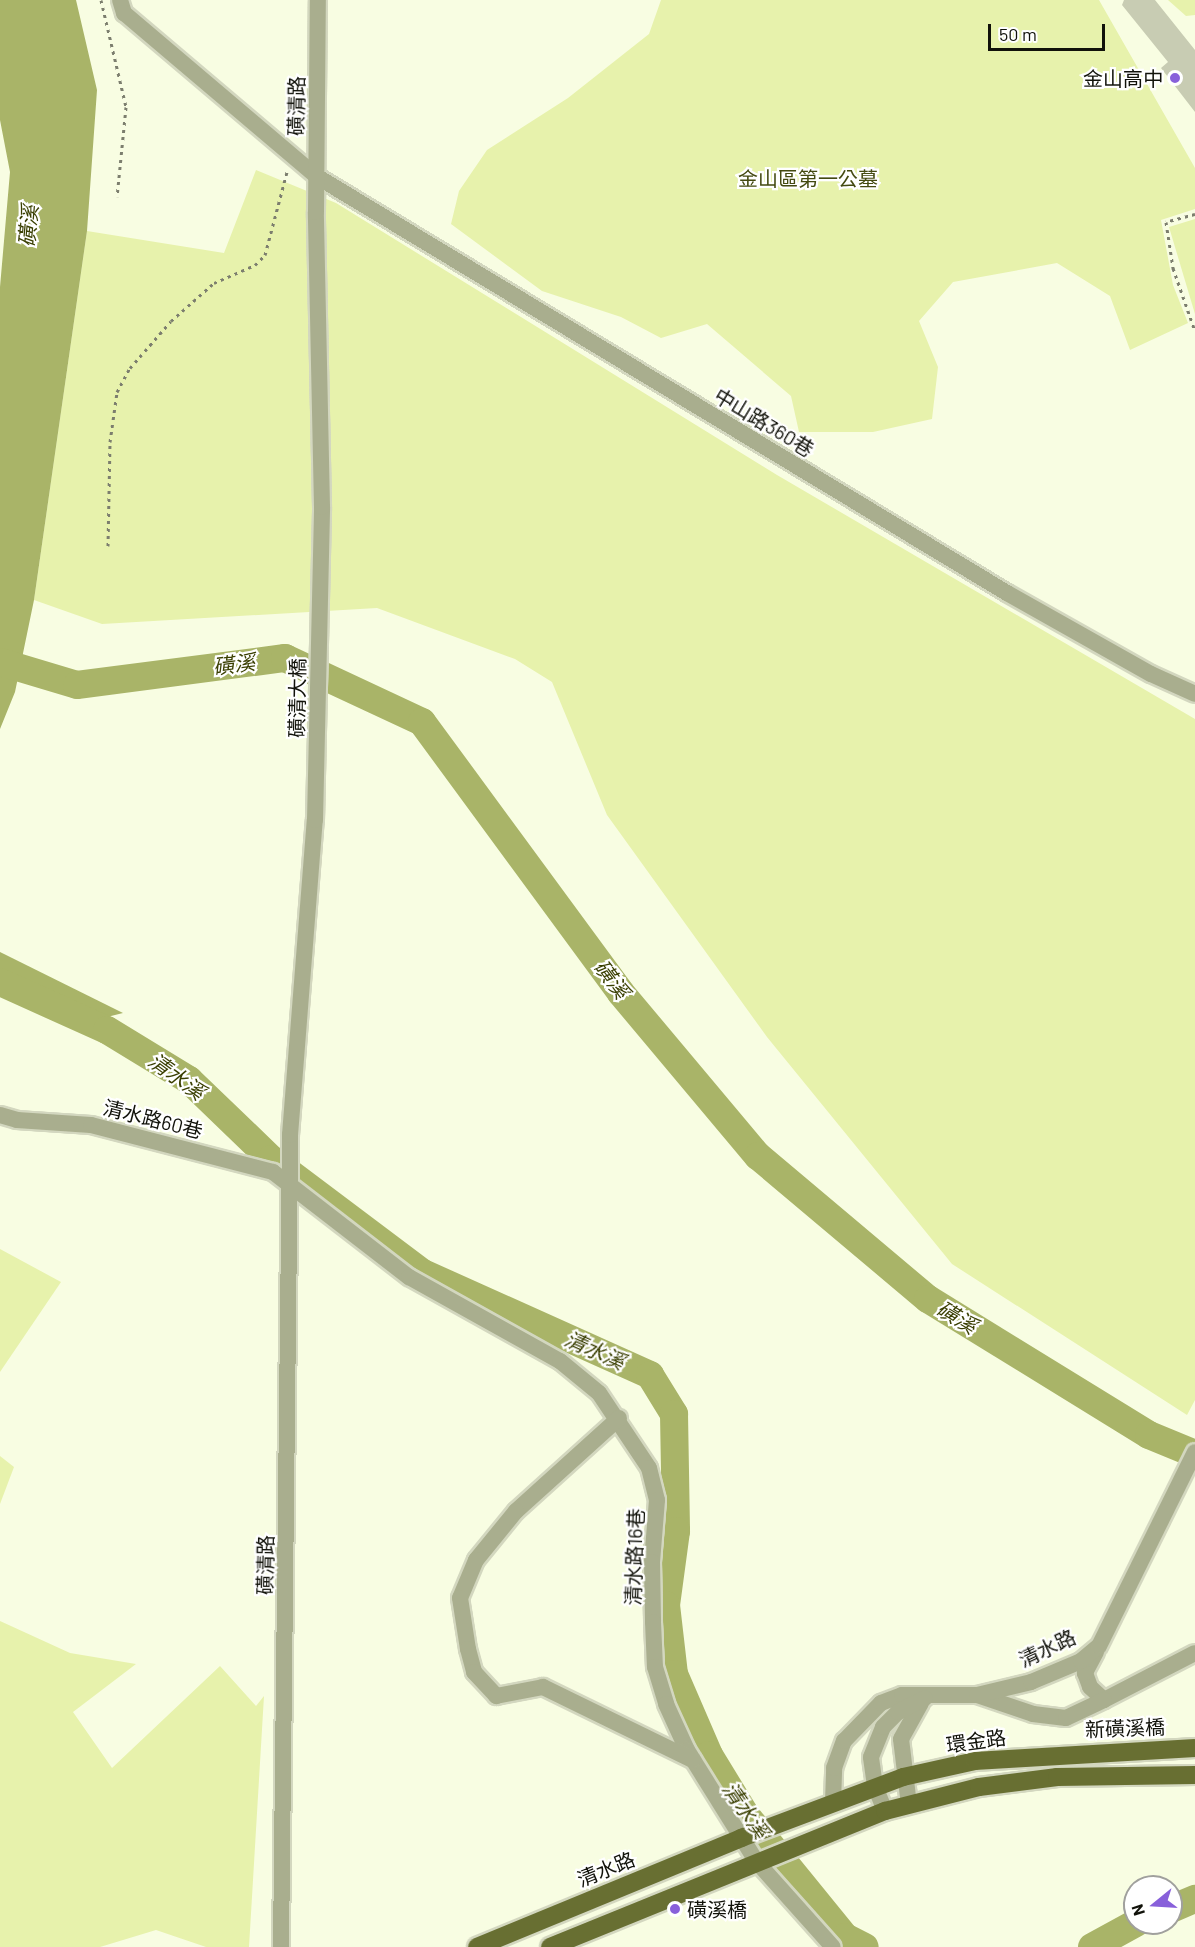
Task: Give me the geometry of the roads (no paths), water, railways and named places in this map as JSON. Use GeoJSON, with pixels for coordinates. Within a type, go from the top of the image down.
{"type":"FeatureCollection","features":[{"type":"Feature","properties":{"kind":"main road","name":"新磺溪橋"},"geometry":{"type":"LineString","coordinates":[[1057,1753],[1195,1748]]}},
{"type":"Feature","properties":{"kind":"main road","name":"環金路"},"geometry":{"type":"LineString","coordinates":[[903,1777],[975,1761],[1057,1753]]}},
{"type":"Feature","properties":{"kind":"main road"},"geometry":{"type":"LineString","coordinates":[[550,1947],[759,1859],[885,1811],[979,1788],[1057,1777],[1195,1775]]}},
{"type":"Feature","properties":{"kind":"main road"},"geometry":{"type":"LineString","coordinates":[[833,1802],[903,1777]]}},
{"type":"Feature","properties":{"kind":"main road","name":"清水路"},"geometry":{"type":"LineString","coordinates":[[477,1947],[833,1802]]}},
{"type":"Feature","properties":{"kind":"street","name":"中山路360巷"},"geometry":{"type":"LineString","coordinates":[[120,0],[124,13],[316,176],[1006,592],[1151,674],[1195,694]]}},
{"type":"Feature","properties":{"kind":"street","name":"磺清路"},"geometry":{"type":"LineString","coordinates":[[316,212],[318,0]]}},
{"type":"Feature","properties":{"kind":"street","name":"磺清大橋"},"geometry":{"type":"LineString","coordinates":[[291,1184],[290,1135],[315,809],[322,507],[316,212]]}},
{"type":"Feature","properties":{"kind":"street","name":"清水路60巷"},"geometry":{"type":"LineString","coordinates":[[0,1115],[17,1120],[91,1125],[273,1172],[291,1184]]}},
{"type":"Feature","properties":{"kind":"street","name":"磺清路"},"geometry":{"type":"LineString","coordinates":[[281,1947],[291,1184]]}},
{"type":"Feature","properties":{"kind":"street","name":"清水路16巷"},"geometry":{"type":"LineString","coordinates":[[291,1184],[409,1277],[560,1361],[598,1393],[619,1418],[649,1468],[657,1500],[652,1562],[655,1667],[666,1704],[693,1760],[747,1836],[759,1859],[833,1947]]}},
{"type":"Feature","properties":{"kind":"street"},"geometry":{"type":"LineString","coordinates":[[619,1418],[516,1511],[476,1560],[460,1598],[468,1650],[474,1672],[496,1696],[543,1687],[693,1760]]}},
{"type":"Feature","properties":{"kind":"street","name":"清水路"},"geometry":{"type":"LineString","coordinates":[[1104,1700],[1090,1687],[1085,1673],[1151,1535],[1195,1452]]}},
{"type":"Feature","properties":{"kind":"street","name":"清水路"},"geometry":{"type":"LineString","coordinates":[[833,1802],[838,1756],[844,1741],[860,1720],[881,1703],[902,1695],[925,1698],[977,1695],[1031,1682],[1081,1661],[1099,1646]]}},
{"type":"Feature","properties":{"kind":"street","name":"清水路"},"geometry":{"type":"LineString","coordinates":[[977,1695],[1033,1714],[1066,1718],[1195,1653]]}},
{"type":"Feature","properties":{"kind":"street"},"geometry":{"type":"LineString","coordinates":[[909,1805],[903,1777],[902,1739],[910,1716],[925,1698]]}},
{"type":"Feature","properties":{"kind":"street"},"geometry":{"type":"LineString","coordinates":[[885,1811],[875,1786],[871,1757],[883,1727],[898,1712],[925,1698]]}},
{"type":"Feature","properties":{"kind":"water"},"geometry":{"type":"Polygon","coordinates":[[[0,0],[76,0],[97,90],[87,231],[34,600],[15,692],[0,729],[0,287],[10,172],[0,120],[0,0]]]}},
{"type":"Feature","properties":{"kind":"water"},"geometry":{"type":"Polygon","coordinates":[[[0,952],[123,1013],[87,1022],[0,993],[0,952]]]}},
{"type":"Feature","properties":{"kind":"waterway","name":"磺溪"},"geometry":{"type":"LineString","coordinates":[[0,662],[77,685],[285,658],[422,722],[621,993],[758,1156],[928,1299],[1149,1435],[1195,1454]]}},
{"type":"Feature","properties":{"kind":"waterway","name":"清水溪"},"geometry":{"type":"LineString","coordinates":[[0,982],[107,1030],[189,1080],[271,1159],[423,1273],[650,1375],[674,1414],[676,1531],[666,1605],[674,1674],[709,1755],[745,1814],[845,1937],[865,1947]]}},
{"type":"Feature","properties":{"kind":"waterway","name":"清水溪"},"geometry":{"type":"LineString","coordinates":[[1183,1904],[1195,1899]]}},
{"type":"Feature","properties":{"kind":"waterway","name":"清水溪"},"geometry":{"type":"LineString","coordinates":[[1092,1947],[1123,1930]]}},
{"type":"Feature","properties":{"kind":"place","name":"金山高中"},"geometry":{"type":"Point","coordinates":[1175,78]}},
{"type":"Feature","properties":{"kind":"place","name":"磺溪橋"},"geometry":{"type":"Point","coordinates":[675,1909]}},
{"type":"Feature","properties":{"kind":"park label","name":"金山區第一公墓"},"geometry":{"type":"Point","coordinates":[808,178]}}]}
